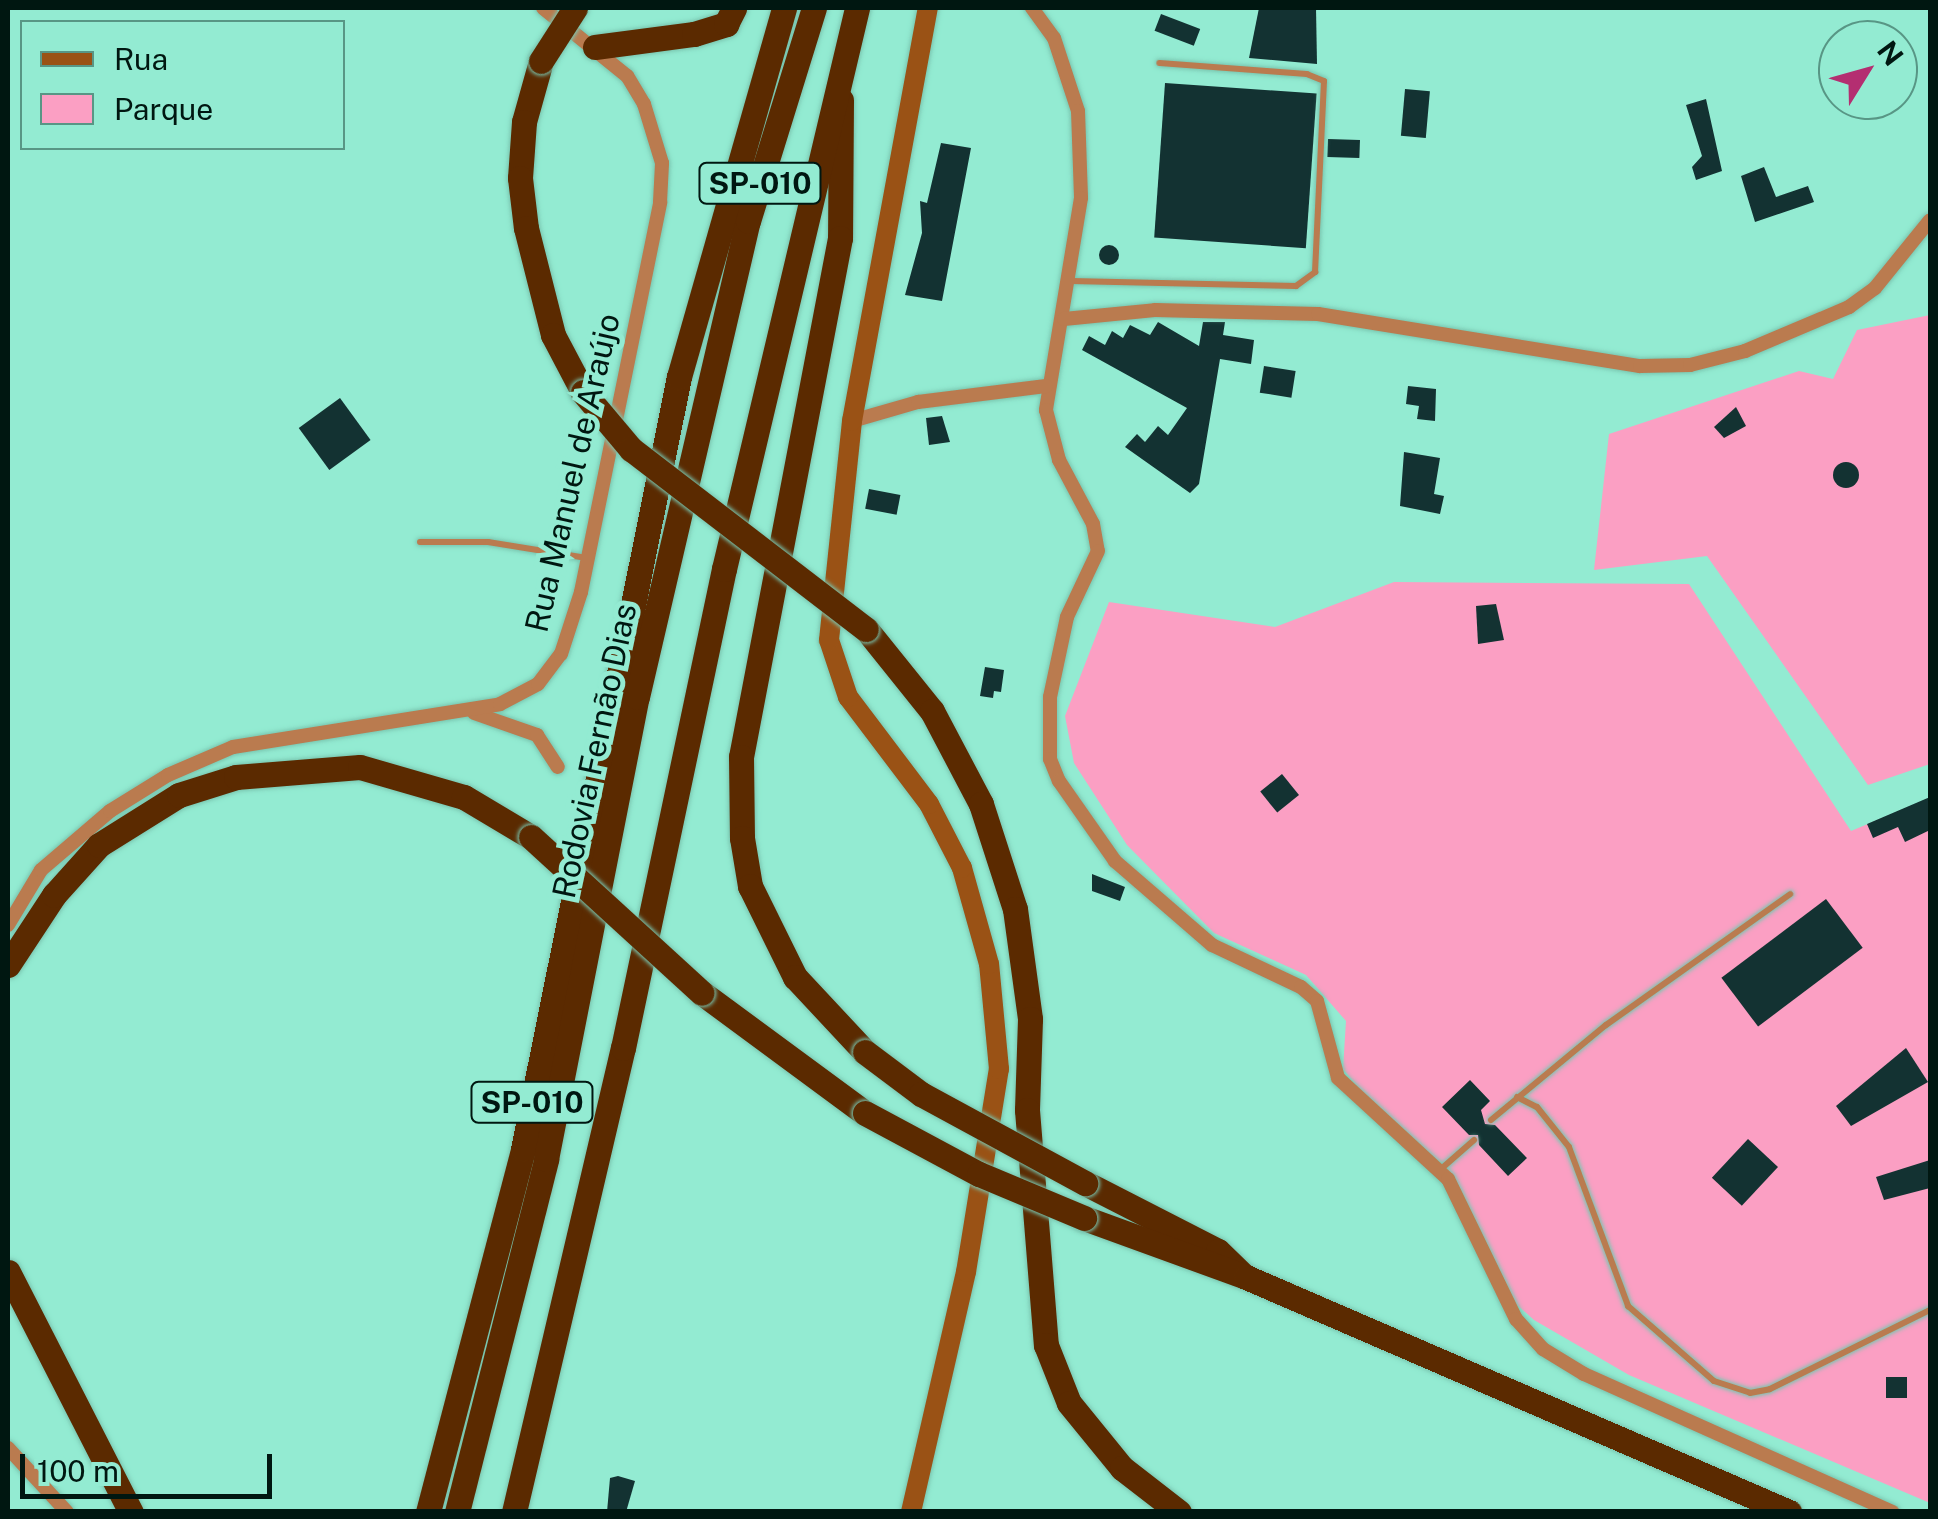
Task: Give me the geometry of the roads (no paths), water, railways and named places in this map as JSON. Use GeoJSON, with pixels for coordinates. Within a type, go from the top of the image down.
{"type":"FeatureCollection","features":[{"type":"Feature","properties":{"kind":"highway"},"geometry":{"type":"LineString","coordinates":[[575,8],[541,62],[524,122],[526,228],[553,335],[583,392],[631,449],[866,629],[932,711],[981,804],[1016,909],[1030,1018],[1027,1110],[1046,1345],[1069,1403],[1122,1468],[1180,1512]]}},
{"type":"Feature","properties":{"kind":"highway"},"geometry":{"type":"LineString","coordinates":[[595,46],[694,34],[726,24],[734,8]]}},
{"type":"Feature","properties":{"kind":"highway","name":"Rodovia Fernão Dias"},"geometry":{"type":"LineString","coordinates":[[428,1512],[523,1149],[679,377],[784,8]]}},
{"type":"Feature","properties":{"kind":"highway","name":"Rodovia Fernão Dias"},"geometry":{"type":"LineString","coordinates":[[457,1512],[546,1159],[638,697],[748,221],[814,8]]}},
{"type":"Feature","properties":{"kind":"highway"},"geometry":{"type":"LineString","coordinates":[[514,1512],[857,8]]}},
{"type":"Feature","properties":{"kind":"highway"},"geometry":{"type":"LineString","coordinates":[[838,81],[844,130],[840,238],[741,757],[742,838],[750,886],[795,976],[864,1052],[921,1094],[1218,1251],[1246,1278]]}},
{"type":"Feature","properties":{"kind":"highway"},"geometry":{"type":"LineString","coordinates":[[8,965],[54,895],[98,845],[179,795],[236,776],[360,768],[464,797],[531,836],[702,993],[866,1113],[978,1174],[1246,1278],[1790,1512]]}},
{"type":"Feature","properties":{"kind":"highway"},"geometry":{"type":"LineString","coordinates":[[8,1272],[131,1512]]}},
{"type":"Feature","properties":{"kind":"street","name":"Rua Manuel de Araújo"},"geometry":{"type":"LineString","coordinates":[[8,926],[41,870],[110,811],[168,775],[233,747],[272,738],[468,712],[521,695],[550,669],[568,642],[660,202],[662,163],[644,104],[627,76],[595,46],[543,8]]}},
{"type":"Feature","properties":{"kind":"street"},"geometry":{"type":"LineString","coordinates":[[914,1503],[966,1272],[999,1069],[988,964],[962,868],[929,804],[848,697],[832,662],[852,421],[928,8]]}},
{"type":"Feature","properties":{"kind":"street"},"geometry":{"type":"LineString","coordinates":[[1032,8],[1054,38],[1078,111],[1081,198],[1064,319],[1046,386],[1059,460],[1093,524],[1098,551],[1067,616],[1050,698],[1050,759],[1059,781],[1116,861],[1212,945],[1302,987],[1317,1001],[1338,1078],[1440,1170],[1516,1319],[1543,1349],[1584,1374],[1893,1512]]}},
{"type":"Feature","properties":{"kind":"street"},"geometry":{"type":"LineString","coordinates":[[1064,319],[1155,310],[1318,314],[1650,367],[1690,365],[1745,351],[1849,307],[1875,288],[1930,220]]}},
{"type":"Feature","properties":{"kind":"street"},"geometry":{"type":"LineString","coordinates":[[852,421],[918,402],[1046,386]]}},
{"type":"Feature","properties":{"kind":"street"},"geometry":{"type":"LineString","coordinates":[[468,712],[537,734],[558,767]]}},
{"type":"Feature","properties":{"kind":"street"},"geometry":{"type":"LineString","coordinates":[[8,1448],[67,1512]]}},
{"type":"Feature","properties":{"kind":"lane"},"geometry":{"type":"LineString","coordinates":[[1071,280],[1296,286],[1314,272],[1324,81],[1308,74],[1159,62]]}},
{"type":"Feature","properties":{"kind":"lane"},"geometry":{"type":"LineString","coordinates":[[420,542],[488,542],[587,558]]}},
{"type":"Feature","properties":{"kind":"lane"},"geometry":{"type":"LineString","coordinates":[[1491,1120],[1516,1097],[1790,894]]}},
{"type":"Feature","properties":{"kind":"lane"},"geometry":{"type":"LineString","coordinates":[[1516,1097],[1536,1107],[1569,1147],[1628,1306],[1714,1380],[1750,1393],[1770,1389],[1930,1310]]}},
{"type":"Feature","properties":{"kind":"lane"},"geometry":{"type":"LineString","coordinates":[[1440,1170],[1474,1140]]}}]}
